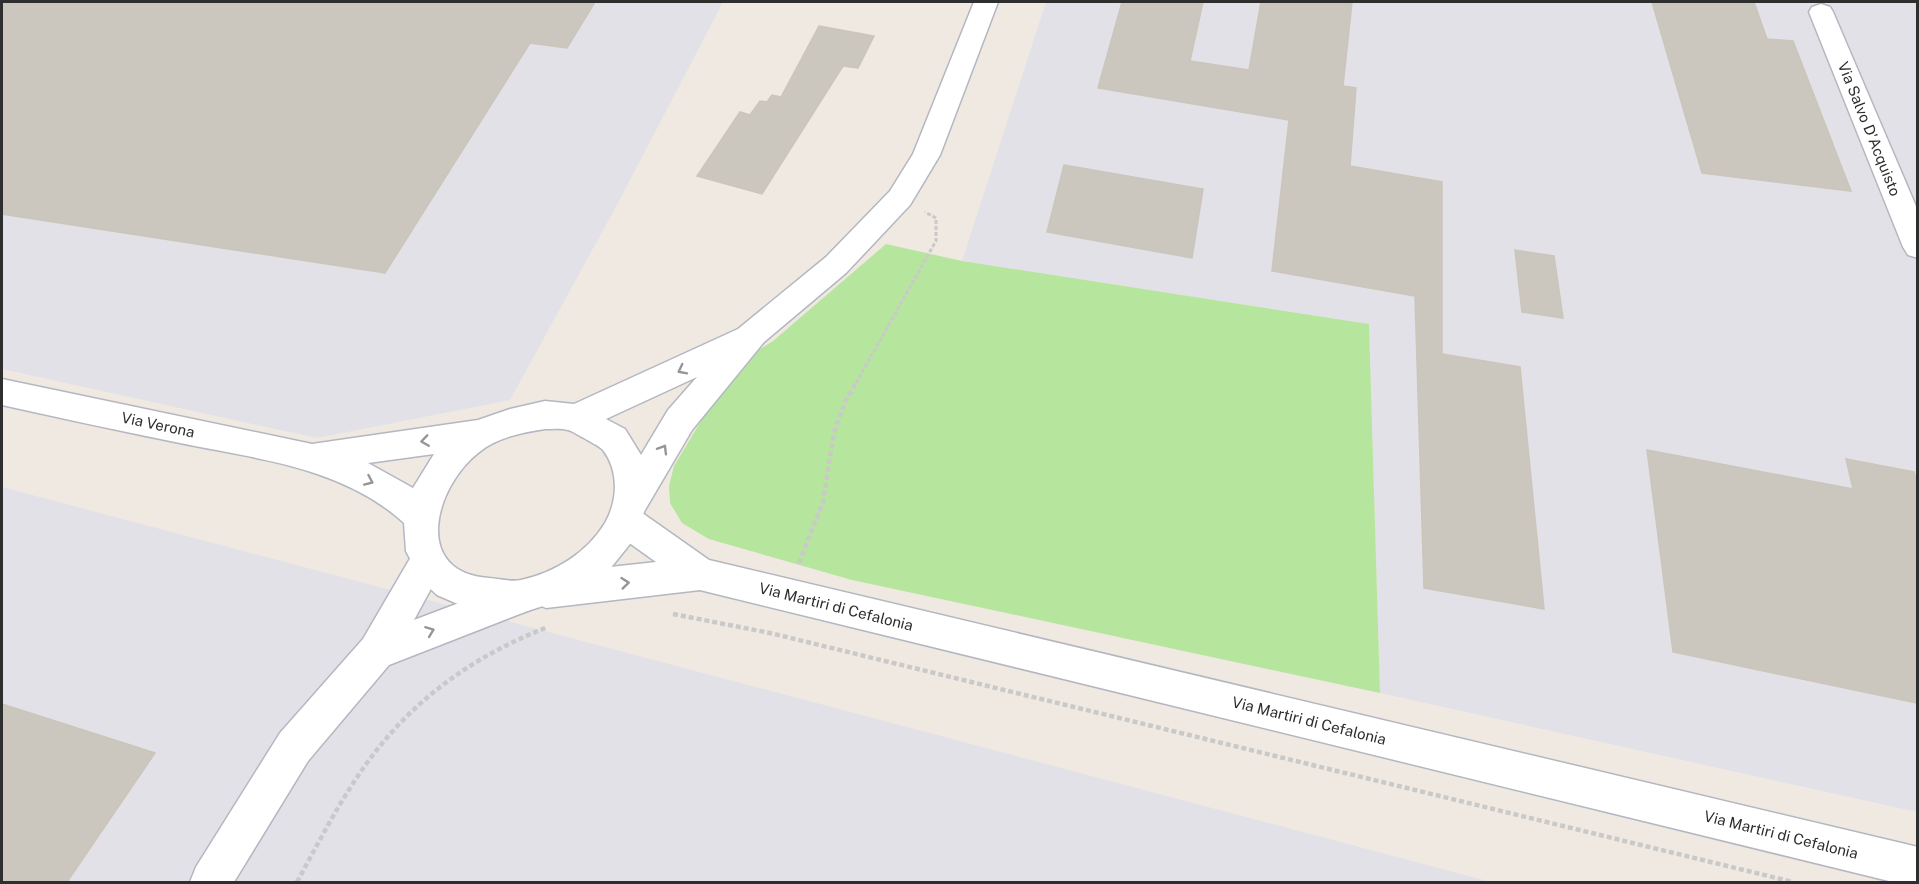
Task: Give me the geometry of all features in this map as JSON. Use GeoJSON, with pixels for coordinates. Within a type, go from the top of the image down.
{"type":"FeatureCollection","features":[{"type":"Feature","properties":{"kind":"street"},"geometry":{"type":"LineString","coordinates":[[376,652],[540,604],[580,575],[608,550],[680,420],[753,333],[836,265],[900,198],[926,154],[986,2]]}},
{"type":"Feature","properties":{"kind":"street","name":"Via Salvo D'Acquisto"},"geometry":{"type":"LineString","coordinates":[[1821,12],[1917,247]]}},
{"type":"Feature","properties":{"kind":"street"},"geometry":{"type":"LineString","coordinates":[[575,418],[672,375],[753,333]]}},
{"type":"Feature","properties":{"kind":"street","name":"Via Verona"},"geometry":{"type":"LineString","coordinates":[[2,392],[315,457],[390,490],[408,502],[420,516]]}},
{"type":"Feature","properties":{"kind":"street"},"geometry":{"type":"LineString","coordinates":[[540,604],[489,598],[464,591],[443,578],[428,561],[420,539],[420,516],[427,492],[440,469],[459,449],[483,432],[513,420],[545,415],[575,418],[601,429],[621,447],[632,471],[629,510]]}},
{"type":"Feature","properties":{"kind":"street","name":"Via Verona"},"geometry":{"type":"LineString","coordinates":[[315,457],[483,432]]}},
{"type":"Feature","properties":{"kind":"street","name":"Via Martiri di Cefalonia"},"geometry":{"type":"LineString","coordinates":[[629,510],[700,574]]}},
{"type":"Feature","properties":{"kind":"street"},"geometry":{"type":"LineString","coordinates":[[211,882],[294,747],[376,652],[428,561]]}},
{"type":"Feature","properties":{"kind":"street","name":"Via Martiri di Cefalonia"},"geometry":{"type":"LineString","coordinates":[[540,604],[700,574],[1917,868]]}},
{"type":"Feature","properties":{"kind":"path"},"geometry":{"type":"LineString","coordinates":[[770,633],[824,502],[834,432],[845,402],[936,241],[936,218],[900,198]]}},
{"type":"Feature","properties":{"kind":"path"},"geometry":{"type":"LineString","coordinates":[[297,882],[350,789],[370,759],[409,713],[452,676],[529,633],[540,604]]}},
{"type":"Feature","properties":{"kind":"path"},"geometry":{"type":"LineString","coordinates":[[670,613],[770,633],[1793,882]]}},
{"type":"Feature","properties":{"kind":"shaded area"},"geometry":{"type":"Polygon","coordinates":[[[2,2],[723,2],[618,203],[510,400],[317,438],[2,369],[2,2]]]}},
{"type":"Feature","properties":{"kind":"shaded area"},"geometry":{"type":"Polygon","coordinates":[[[1046,2],[1917,2],[1917,812],[1380,693],[1369,324],[962,261],[1046,2]]]}},
{"type":"Feature","properties":{"kind":"shaded area"},"geometry":{"type":"Polygon","coordinates":[[[2,487],[1491,882],[2,882],[2,487]]]}},
{"type":"Feature","properties":{"kind":"green space"},"geometry":{"type":"Polygon","coordinates":[[[886,244],[962,261],[1369,324],[1380,693],[852,580],[709,539],[682,523],[670,503],[669,486],[674,466],[713,401],[752,354],[773,341],[886,244]]]}},
{"type":"Feature","properties":{"kind":"building"},"geometry":{"type":"Polygon","coordinates":[[[2,2],[595,2],[567,48],[530,43],[385,273],[2,214],[2,2]]]}},
{"type":"Feature","properties":{"kind":"building"},"geometry":{"type":"Polygon","coordinates":[[[1122,2],[1203,2],[1190,61],[1249,70],[1261,2],[1352,2],[1343,86],[1356,88],[1350,166],[1442,182],[1442,354],[1520,367],[1544,609],[1424,588],[1415,296],[1272,271],[1289,120],[1098,88],[1122,2]]]}},
{"type":"Feature","properties":{"kind":"building"},"geometry":{"type":"Polygon","coordinates":[[[1652,2],[1754,2],[1767,39],[1793,41],[1851,191],[1702,173],[1652,2]]]}},
{"type":"Feature","properties":{"kind":"building"},"geometry":{"type":"Polygon","coordinates":[[[819,26],[874,36],[858,68],[843,66],[762,194],[697,176],[740,112],[750,115],[760,101],[767,102],[772,95],[781,97],[819,26]]]}},
{"type":"Feature","properties":{"kind":"building"},"geometry":{"type":"Polygon","coordinates":[[[1064,165],[1203,189],[1192,258],[1047,232],[1064,165]]]}},
{"type":"Feature","properties":{"kind":"building"},"geometry":{"type":"Polygon","coordinates":[[[1515,250],[1554,256],[1563,318],[1522,312],[1515,250]]]}},
{"type":"Feature","properties":{"kind":"building"},"geometry":{"type":"Polygon","coordinates":[[[1647,450],[1853,489],[1846,459],[1914,472],[1917,483],[1917,703],[1673,652],[1647,450]]]}},
{"type":"Feature","properties":{"kind":"building"},"geometry":{"type":"Polygon","coordinates":[[[2,704],[155,753],[67,882],[2,882],[2,704]]]}}]}
